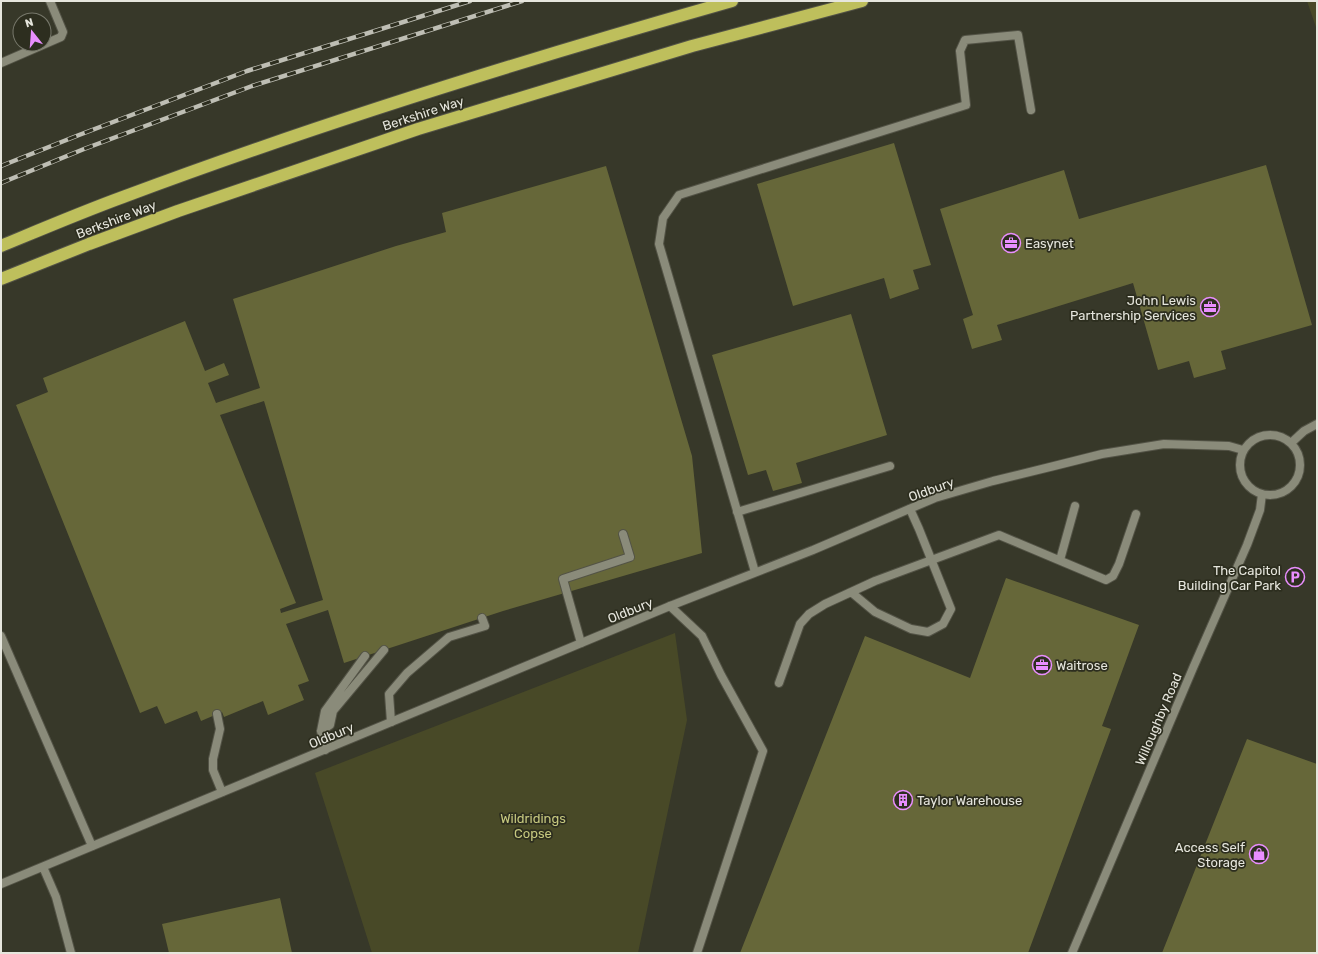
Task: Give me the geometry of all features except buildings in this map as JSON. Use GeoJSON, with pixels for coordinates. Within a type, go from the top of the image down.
{"type":"FeatureCollection","features":[{"type":"Feature","properties":{"kind":"highway","name":"Berkshire Way"},"geometry":{"type":"LineString","coordinates":[[1,246],[123,197],[276,142],[407,99],[587,43],[732,1]]}},
{"type":"Feature","properties":{"kind":"highway","name":"Berkshire Way"},"geometry":{"type":"LineString","coordinates":[[4,278],[178,211],[418,129],[692,46],[862,1]]}},
{"type":"Feature","properties":{"kind":"street"},"geometry":{"type":"LineString","coordinates":[[1,63],[61,37],[63,32],[50,1]]}},
{"type":"Feature","properties":{"kind":"street"},"geometry":{"type":"LineString","coordinates":[[755,572],[659,244],[663,218],[679,195],[966,105],[960,51],[965,40],[1018,35],[1031,110]]}},
{"type":"Feature","properties":{"kind":"street"},"geometry":{"type":"LineString","coordinates":[[1291,443],[1304,431],[1317,424]]}},
{"type":"Feature","properties":{"kind":"street"},"geometry":{"type":"LineString","coordinates":[[1266,434],[1275,434],[1284,437],[1297,451],[1300,460],[1300,470],[1296,480],[1290,488],[1282,493],[1272,495],[1262,494],[1254,490],[1246,484],[1242,477],[1240,458],[1243,450],[1256,437],[1266,434]]}},
{"type":"Feature","properties":{"kind":"street","name":"Oldbury"},"geometry":{"type":"LineString","coordinates":[[1,884],[670,606],[813,550],[935,498],[993,481],[1054,466],[1110,453],[1164,444],[1229,446],[1243,450]]}},
{"type":"Feature","properties":{"kind":"street"},"geometry":{"type":"LineString","coordinates":[[737,512],[890,466]]}},
{"type":"Feature","properties":{"kind":"street","name":"Willoughby Road"},"geometry":{"type":"LineString","coordinates":[[1072,953],[1247,545],[1260,510],[1262,494]]}},
{"type":"Feature","properties":{"kind":"street"},"geometry":{"type":"LineString","coordinates":[[1060,560],[1075,506]]}},
{"type":"Feature","properties":{"kind":"street"},"geometry":{"type":"LineString","coordinates":[[851,592],[875,612],[911,629],[928,632],[943,624],[950,609],[910,509]]}},
{"type":"Feature","properties":{"kind":"street"},"geometry":{"type":"LineString","coordinates":[[779,684],[800,624],[810,614],[825,604],[875,581],[999,535],[1106,580],[1113,576],[1119,564],[1136,514]]}},
{"type":"Feature","properties":{"kind":"street"},"geometry":{"type":"LineString","coordinates":[[581,643],[563,580],[630,557],[624,534]]}},
{"type":"Feature","properties":{"kind":"street"},"geometry":{"type":"LineString","coordinates":[[670,606],[702,636],[721,675],[763,751],[697,953]]}},
{"type":"Feature","properties":{"kind":"street"},"geometry":{"type":"LineString","coordinates":[[391,722],[389,694],[403,678],[449,637],[485,626],[482,618]]}},
{"type":"Feature","properties":{"kind":"street"},"geometry":{"type":"LineString","coordinates":[[1,636],[92,846]]}},
{"type":"Feature","properties":{"kind":"street"},"geometry":{"type":"LineString","coordinates":[[321,732],[330,725],[333,711],[384,650]]}},
{"type":"Feature","properties":{"kind":"street"},"geometry":{"type":"LineString","coordinates":[[325,750],[321,732],[325,711],[366,656]]}},
{"type":"Feature","properties":{"kind":"street"},"geometry":{"type":"LineString","coordinates":[[217,714],[220,729],[213,758],[213,770],[222,792]]}},
{"type":"Feature","properties":{"kind":"street"},"geometry":{"type":"LineString","coordinates":[[43,867],[56,897],[71,953]]}},
{"type":"Feature","properties":{"kind":"green space"},"geometry":{"type":"Polygon","coordinates":[[[1307,1],[1317,1],[1317,30],[1307,1]]]}},
{"type":"Feature","properties":{"kind":"green space","name":"Wildridings Copse"},"geometry":{"type":"Polygon","coordinates":[[[675,633],[687,720],[638,953],[372,953],[315,773],[675,633]]]}},
{"type":"Feature","properties":{"kind":"railway"},"geometry":{"type":"LineString","coordinates":[[1,166],[247,71],[470,1]]}},
{"type":"Feature","properties":{"kind":"railway"},"geometry":{"type":"LineString","coordinates":[[1,183],[84,149],[252,86],[522,1]]}},
{"type":"Feature","properties":{"kind":"place","name":"Easynet"},"geometry":{"type":"Point","coordinates":[1011,243]}},
{"type":"Feature","properties":{"kind":"place","name":"John Lewis Partnership Services"},"geometry":{"type":"Point","coordinates":[1210,307]}},
{"type":"Feature","properties":{"kind":"place","name":"The Capitol Building Car Park"},"geometry":{"type":"Point","coordinates":[1295,577]}},
{"type":"Feature","properties":{"kind":"place","name":"Waitrose"},"geometry":{"type":"Point","coordinates":[1042,665]}},
{"type":"Feature","properties":{"kind":"place","name":"Taylor Warehouse"},"geometry":{"type":"Point","coordinates":[903,800]}},
{"type":"Feature","properties":{"kind":"place","name":"Access Self Storage"},"geometry":{"type":"Point","coordinates":[1259,854]}}]}
